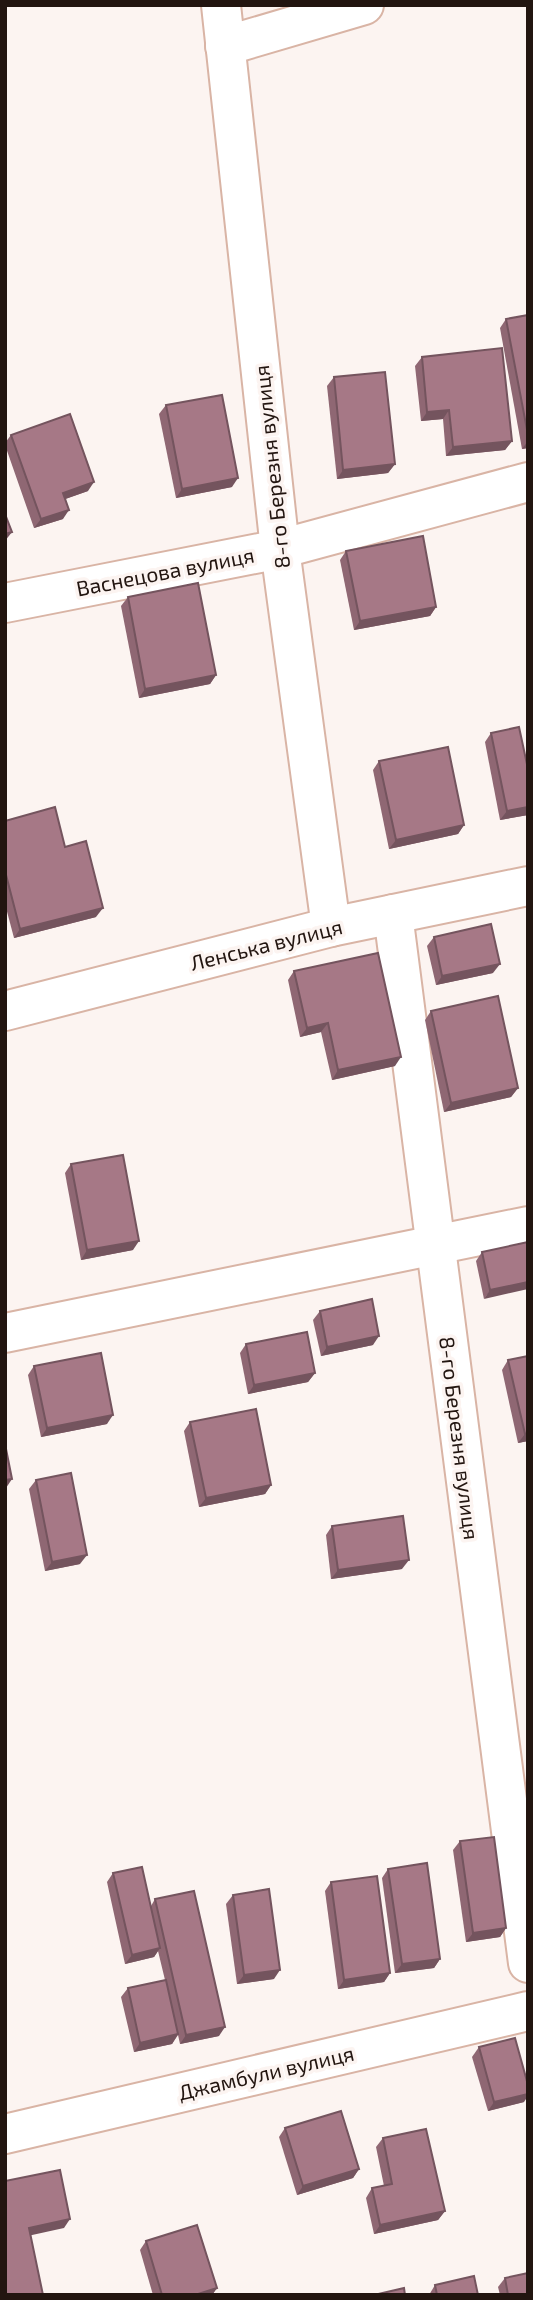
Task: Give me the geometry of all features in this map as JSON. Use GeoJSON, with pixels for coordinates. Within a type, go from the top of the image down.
{"type":"FeatureCollection","features":[{"type":"Feature","properties":{"kind":"street","name":"8-го Березня вулиця"},"geometry":{"type":"LineString","coordinates":[[221,5],[280,549],[331,927]]}},
{"type":"Feature","properties":{"kind":"street"},"geometry":{"type":"LineString","coordinates":[[225,46],[364,5]]}},
{"type":"Feature","properties":{"kind":"street","name":"Васнецова вулиця"},"geometry":{"type":"LineString","coordinates":[[5,603],[280,549],[528,482]]}},
{"type":"Feature","properties":{"kind":"street","name":"Ленська вулиця"},"geometry":{"type":"LineString","coordinates":[[5,1011],[331,927],[528,886]]}},
{"type":"Feature","properties":{"kind":"street","name":"8-го Березня вулиця"},"geometry":{"type":"LineString","coordinates":[[393,914],[528,1963]]}},
{"type":"Feature","properties":{"kind":"street"},"geometry":{"type":"LineString","coordinates":[[5,1333],[528,1226]]}},
{"type":"Feature","properties":{"kind":"street","name":"Джамбули вулиця"},"geometry":{"type":"LineString","coordinates":[[5,2134],[528,2011]]}},
{"type":"Feature","properties":{"kind":"building"},"geometry":{"type":"Polygon","coordinates":[[[528,315],[528,435],[506,319],[528,315]]]}},
{"type":"Feature","properties":{"kind":"building"},"geometry":{"type":"Polygon","coordinates":[[[502,348],[512,441],[453,447],[449,410],[427,412],[422,357],[502,348]]]}},
{"type":"Feature","properties":{"kind":"building"},"geometry":{"type":"Polygon","coordinates":[[[385,372],[395,464],[343,470],[334,377],[385,372]]]}},
{"type":"Feature","properties":{"kind":"building"},"geometry":{"type":"Polygon","coordinates":[[[222,395],[238,478],[182,489],[166,405],[222,395]]]}},
{"type":"Feature","properties":{"kind":"building"},"geometry":{"type":"Polygon","coordinates":[[[70,414],[94,482],[63,493],[69,510],[41,519],[11,435],[70,414]]]}},
{"type":"Feature","properties":{"kind":"building"},"geometry":{"type":"Polygon","coordinates":[[[5,514],[12,532],[5,534],[5,514]]]}},
{"type":"Feature","properties":{"kind":"building"},"geometry":{"type":"Polygon","coordinates":[[[423,536],[436,607],[360,621],[346,551],[423,536]]]}},
{"type":"Feature","properties":{"kind":"building"},"geometry":{"type":"Polygon","coordinates":[[[198,583],[216,675],[145,689],[128,597],[198,583]]]}},
{"type":"Feature","properties":{"kind":"building"},"geometry":{"type":"Polygon","coordinates":[[[519,727],[528,769],[528,807],[507,811],[491,733],[519,727]]]}},
{"type":"Feature","properties":{"kind":"building"},"geometry":{"type":"Polygon","coordinates":[[[448,747],[464,825],[396,840],[379,761],[448,747]]]}},
{"type":"Feature","properties":{"kind":"building"},"geometry":{"type":"Polygon","coordinates":[[[55,807],[65,847],[86,841],[103,908],[20,929],[5,871],[5,821],[55,807]]]}},
{"type":"Feature","properties":{"kind":"building"},"geometry":{"type":"Polygon","coordinates":[[[491,924],[500,964],[442,976],[434,937],[491,924]]]}},
{"type":"Feature","properties":{"kind":"building"},"geometry":{"type":"Polygon","coordinates":[[[378,953],[401,1057],[338,1070],[328,1023],[307,1028],[294,971],[378,953]]]}},
{"type":"Feature","properties":{"kind":"building"},"geometry":{"type":"Polygon","coordinates":[[[498,996],[518,1088],[451,1103],[431,1011],[498,996]]]}},
{"type":"Feature","properties":{"kind":"building"},"geometry":{"type":"Polygon","coordinates":[[[123,1155],[139,1241],[87,1250],[71,1164],[123,1155]]]}},
{"type":"Feature","properties":{"kind":"building"},"geometry":{"type":"Polygon","coordinates":[[[528,1242],[528,1282],[490,1290],[482,1252],[528,1242]]]}},
{"type":"Feature","properties":{"kind":"building"},"geometry":{"type":"Polygon","coordinates":[[[372,1299],[379,1336],[327,1347],[320,1311],[372,1299]]]}},
{"type":"Feature","properties":{"kind":"building"},"geometry":{"type":"Polygon","coordinates":[[[307,1332],[315,1373],[254,1385],[246,1344],[307,1332]]]}},
{"type":"Feature","properties":{"kind":"building"},"geometry":{"type":"Polygon","coordinates":[[[101,1353],[113,1415],[47,1428],[34,1366],[101,1353]]]}},
{"type":"Feature","properties":{"kind":"building"},"geometry":{"type":"Polygon","coordinates":[[[528,1356],[528,1433],[525,1434],[508,1360],[528,1356]]]}},
{"type":"Feature","properties":{"kind":"building"},"geometry":{"type":"Polygon","coordinates":[[[256,1409],[271,1485],[206,1498],[190,1422],[256,1409]]]}},
{"type":"Feature","properties":{"kind":"building"},"geometry":{"type":"Polygon","coordinates":[[[5,1444],[12,1479],[5,1480],[5,1444]]]}},
{"type":"Feature","properties":{"kind":"building"},"geometry":{"type":"Polygon","coordinates":[[[71,1473],[87,1555],[52,1562],[36,1480],[71,1473]]]}},
{"type":"Feature","properties":{"kind":"building"},"geometry":{"type":"Polygon","coordinates":[[[403,1516],[409,1560],[338,1570],[332,1526],[403,1516]]]}},
{"type":"Feature","properties":{"kind":"building"},"geometry":{"type":"Polygon","coordinates":[[[494,1837],[506,1928],[473,1933],[460,1841],[494,1837]]]}},
{"type":"Feature","properties":{"kind":"building"},"geometry":{"type":"Polygon","coordinates":[[[427,1863],[440,1959],[402,1964],[388,1869],[427,1863]]]}},
{"type":"Feature","properties":{"kind":"building"},"geometry":{"type":"Polygon","coordinates":[[[142,1867],[160,1948],[132,1955],[113,1873],[142,1867]]]}},
{"type":"Feature","properties":{"kind":"building"},"geometry":{"type":"Polygon","coordinates":[[[377,1876],[390,1973],[344,1980],[331,1882],[377,1876]]]}},
{"type":"Feature","properties":{"kind":"building"},"geometry":{"type":"Polygon","coordinates":[[[269,1889],[280,1970],[244,1975],[233,1895],[269,1889]]]}},
{"type":"Feature","properties":{"kind":"building"},"geometry":{"type":"Polygon","coordinates":[[[194,1891],[225,2027],[186,2035],[155,1899],[194,1891]]]}},
{"type":"Feature","properties":{"kind":"building"},"geometry":{"type":"Polygon","coordinates":[[[166,1980],[178,2034],[140,2043],[128,1988],[166,1980]]]}},
{"type":"Feature","properties":{"kind":"building"},"geometry":{"type":"Polygon","coordinates":[[[515,2038],[528,2094],[494,2102],[479,2047],[515,2038]]]}},
{"type":"Feature","properties":{"kind":"building"},"geometry":{"type":"Polygon","coordinates":[[[341,2111],[359,2169],[303,2186],[285,2128],[341,2111]]]}},
{"type":"Feature","properties":{"kind":"building"},"geometry":{"type":"Polygon","coordinates":[[[426,2129],[445,2211],[380,2225],[372,2188],[392,2184],[383,2138],[426,2129]]]}},
{"type":"Feature","properties":{"kind":"building"},"geometry":{"type":"Polygon","coordinates":[[[60,2170],[70,2219],[29,2228],[43,2295],[5,2295],[5,2181],[60,2170]]]}},
{"type":"Feature","properties":{"kind":"building"},"geometry":{"type":"Polygon","coordinates":[[[197,2225],[217,2288],[195,2295],[162,2295],[146,2241],[197,2225]]]}},
{"type":"Feature","properties":{"kind":"building"},"geometry":{"type":"Polygon","coordinates":[[[528,2273],[528,2295],[508,2295],[505,2278],[528,2273]]]}},
{"type":"Feature","properties":{"kind":"building"},"geometry":{"type":"Polygon","coordinates":[[[474,2276],[478,2295],[437,2295],[435,2285],[474,2276]]]}},
{"type":"Feature","properties":{"kind":"building"},"geometry":{"type":"Polygon","coordinates":[[[404,2288],[405,2295],[374,2295],[404,2288]]]}}]}
